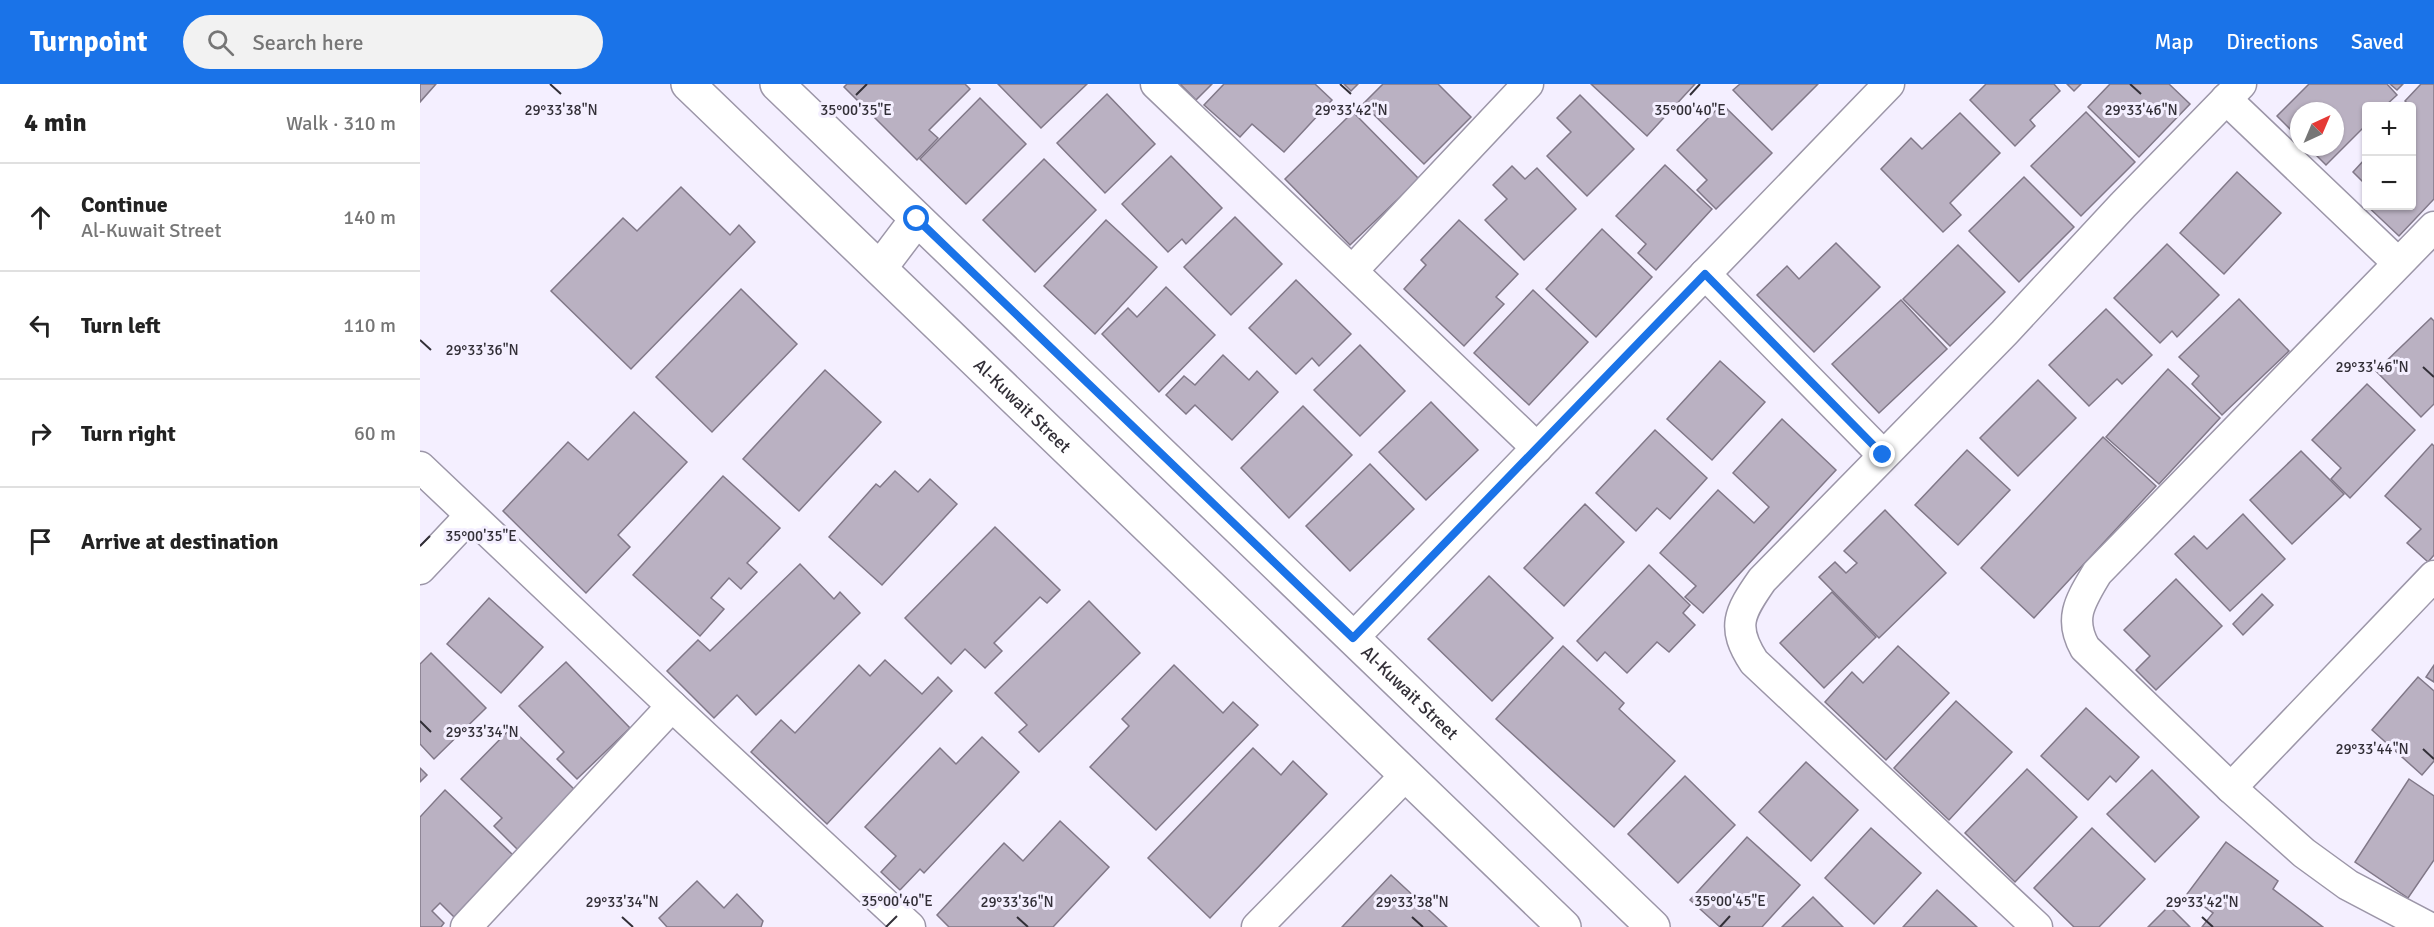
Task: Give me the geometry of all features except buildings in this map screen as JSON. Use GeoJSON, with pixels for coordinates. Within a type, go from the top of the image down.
{"type":"FeatureCollection","features":[{"type":"Feature","properties":{"kind":"main road","name":"Al-Kuwait Street"},"geometry":{"type":"LineString","coordinates":[[688,84],[1564,927]]}},
{"type":"Feature","properties":{"kind":"main road","name":"Al-Kuwait Street"},"geometry":{"type":"LineString","coordinates":[[777,84],[1653,927]]}},
{"type":"Feature","properties":{"kind":"main road"},"geometry":{"type":"LineString","coordinates":[[880,268],[917,219]]}},
{"type":"Feature","properties":{"kind":"street"},"geometry":{"type":"LineString","coordinates":[[1156,84],[1537,448]]}},
{"type":"Feature","properties":{"kind":"street"},"geometry":{"type":"LineString","coordinates":[[1353,638],[1889,84]]}},
{"type":"Feature","properties":{"kind":"street"},"geometry":{"type":"LineString","coordinates":[[1352,271],[1513,89]]}},
{"type":"Feature","properties":{"kind":"street"},"geometry":{"type":"LineString","coordinates":[[2037,927],[1754,662],[1742,644],[1738,627],[1741,614],[1762,580],[2004,333],[2123,205],[2234,92],[2398,263]]}},
{"type":"Feature","properties":{"kind":"street"},"geometry":{"type":"LineString","coordinates":[[2428,927],[2348,885],[2330,873],[2231,788],[2085,648],[2077,633],[2077,617],[2081,600],[2097,573],[2434,227]]}},
{"type":"Feature","properties":{"kind":"street"},"geometry":{"type":"LineString","coordinates":[[1705,274],[1883,455]]}},
{"type":"Feature","properties":{"kind":"street"},"geometry":{"type":"LineString","coordinates":[[420,467],[910,927]]}},
{"type":"Feature","properties":{"kind":"street"},"geometry":{"type":"LineString","coordinates":[[420,568],[470,516]]}},
{"type":"Feature","properties":{"kind":"street"},"geometry":{"type":"LineString","coordinates":[[2231,788],[2434,576]]}},
{"type":"Feature","properties":{"kind":"street"},"geometry":{"type":"LineString","coordinates":[[466,927],[672,706]]}},
{"type":"Feature","properties":{"kind":"street"},"geometry":{"type":"LineString","coordinates":[[1257,927],[1406,775]]}},
{"type":"Feature","properties":{"kind":"route"},"geometry":{"type":"LineString","coordinates":[[917,219],[1353,638],[1705,274],[1883,455]]}}]}
